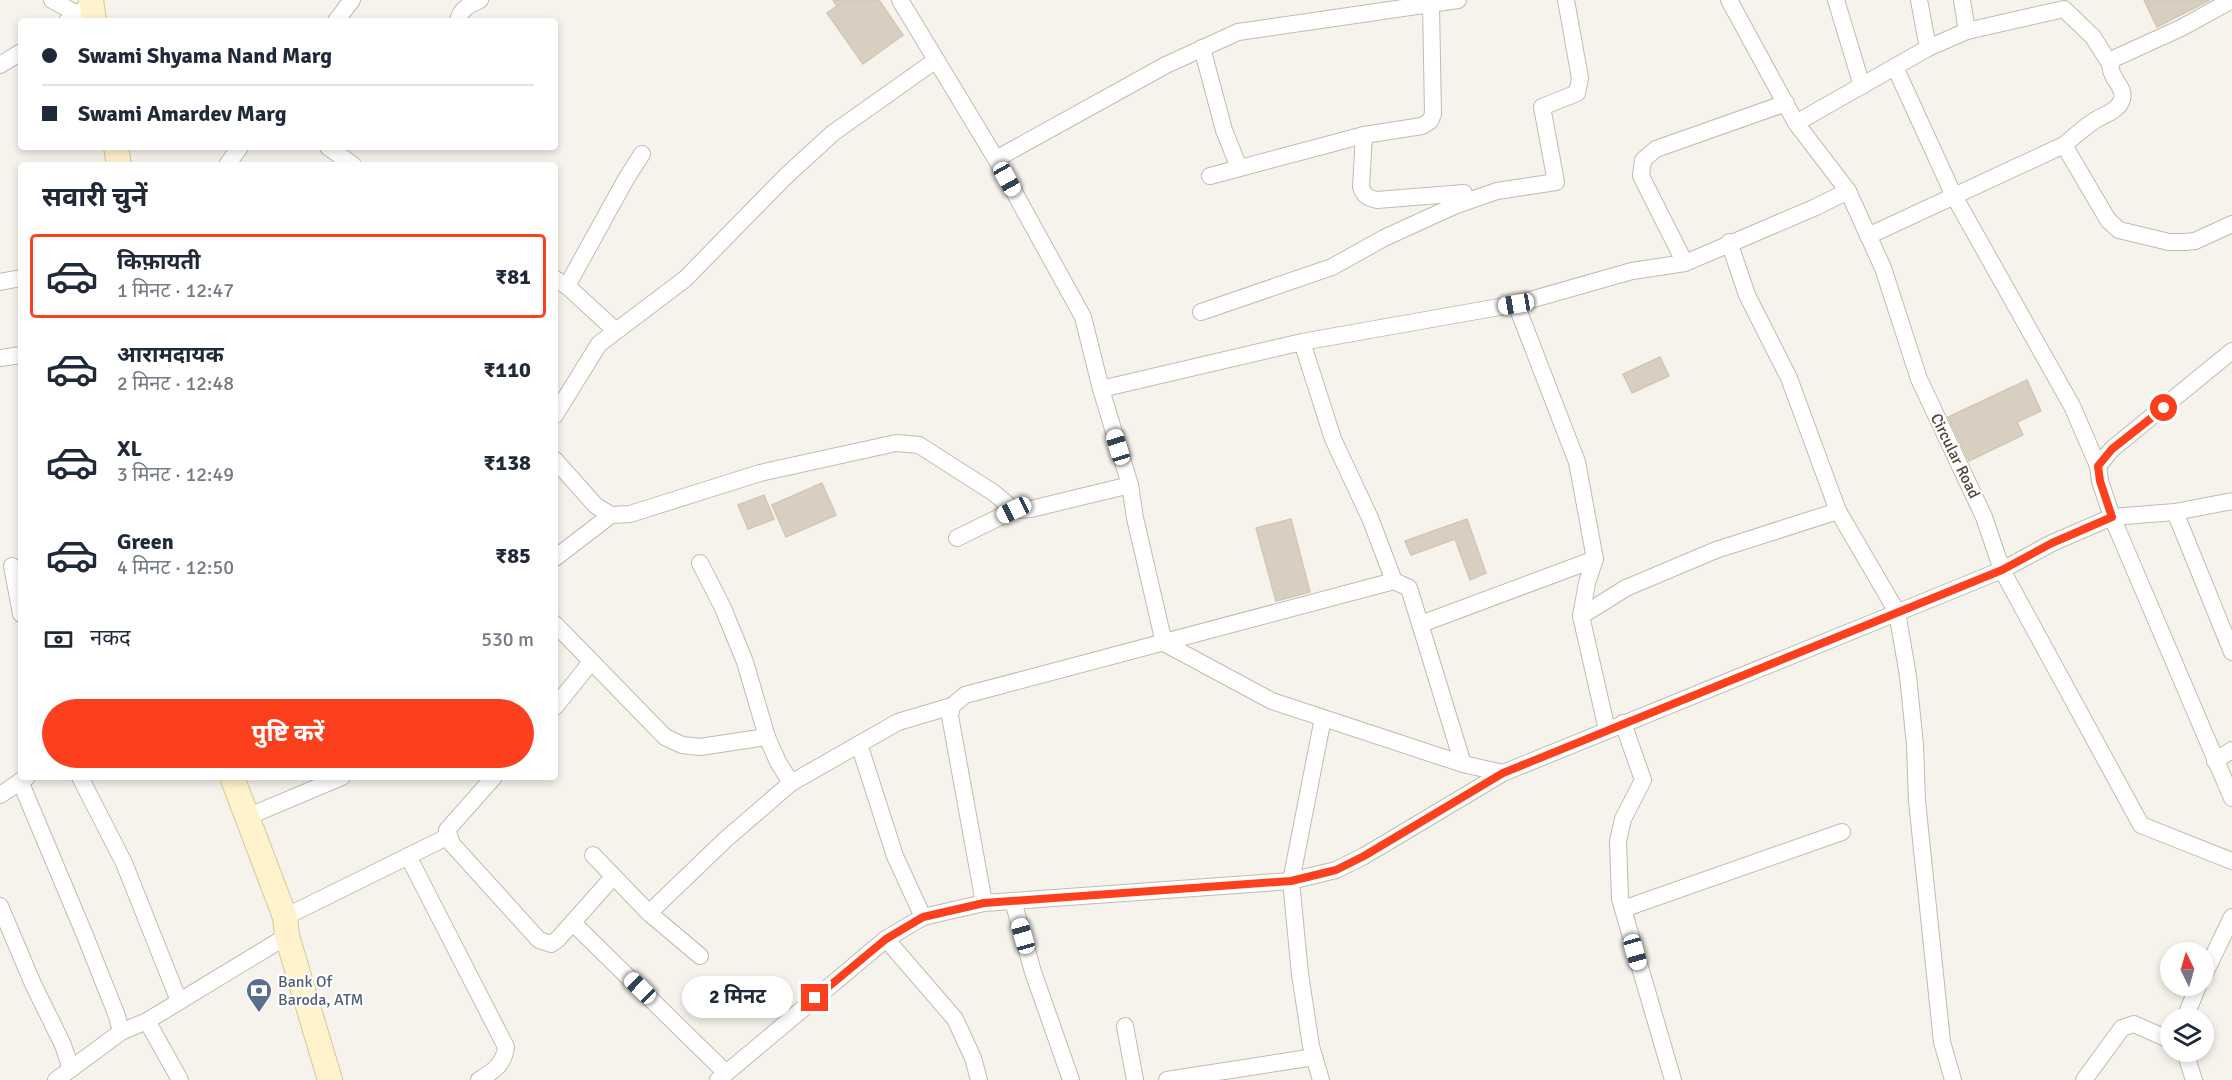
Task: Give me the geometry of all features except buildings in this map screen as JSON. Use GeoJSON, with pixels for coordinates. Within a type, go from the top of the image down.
{"type":"FeatureCollection","features":[{"type":"Feature","properties":{"kind":"street"},"geometry":{"type":"LineString","coordinates":[[52,0],[84,12]]}},
{"type":"Feature","properties":{"kind":"street"},"geometry":{"type":"LineString","coordinates":[[338,18],[352,0]]}},
{"type":"Feature","properties":{"kind":"street"},"geometry":{"type":"LineString","coordinates":[[458,18],[459,14],[468,5],[480,0]]}},
{"type":"Feature","properties":{"kind":"street"},"geometry":{"type":"LineString","coordinates":[[900,0],[996,159],[1083,318],[1101,389],[1130,485],[1135,518],[1164,643],[1272,701],[1463,764],[1503,773]]}},
{"type":"Feature","properties":{"kind":"street"},"geometry":{"type":"LineString","coordinates":[[996,159],[1166,65],[1238,32],[1458,0]]}},
{"type":"Feature","properties":{"kind":"street"},"geometry":{"type":"LineString","coordinates":[[1201,312],[1332,267],[1384,238],[1475,198],[1497,190],[1556,182],[1542,107],[1577,93],[1580,78],[1566,0]]}},
{"type":"Feature","properties":{"kind":"street","name":"Circular Road"},"geometry":{"type":"LineString","coordinates":[[1729,0],[1796,123],[1848,191],[1883,268],[1919,379],[1984,517],[2002,570],[2141,825],[2232,861]]}},
{"type":"Feature","properties":{"kind":"street"},"geometry":{"type":"LineString","coordinates":[[1836,0],[1862,86]]}},
{"type":"Feature","properties":{"kind":"street"},"geometry":{"type":"LineString","coordinates":[[1919,0],[1928,48]]}},
{"type":"Feature","properties":{"kind":"street"},"geometry":{"type":"LineString","coordinates":[[1962,0],[1967,31]]}},
{"type":"Feature","properties":{"kind":"street"},"geometry":{"type":"LineString","coordinates":[[2110,64],[2113,59],[2181,28],[2232,0]]}},
{"type":"Feature","properties":{"kind":"street"},"geometry":{"type":"LineString","coordinates":[[1210,176],[1364,135],[1422,126],[1430,121],[1433,114],[1431,5]]}},
{"type":"Feature","properties":{"kind":"street"},"geometry":{"type":"LineString","coordinates":[[1796,123],[1928,48],[1967,31],[2064,9],[2092,37],[2110,64],[2111,74],[2123,92],[2117,108],[2092,122],[2064,145],[1868,236]]}},
{"type":"Feature","properties":{"kind":"street"},"geometry":{"type":"LineString","coordinates":[[1202,48],[1224,130],[1239,168]]}},
{"type":"Feature","properties":{"kind":"street"},"geometry":{"type":"LineString","coordinates":[[0,65],[18,54]]}},
{"type":"Feature","properties":{"kind":"street"},"geometry":{"type":"LineString","coordinates":[[558,410],[599,344],[685,279],[786,176],[832,133],[936,60]]}},
{"type":"Feature","properties":{"kind":"street"},"geometry":{"type":"LineString","coordinates":[[1895,67],[1954,196],[2072,406],[2098,466],[2100,481],[2112,517],[2232,798]]}},
{"type":"Feature","properties":{"kind":"street"},"geometry":{"type":"LineString","coordinates":[[1685,263],[1641,176],[1643,160],[1656,149],[1786,103]]}},
{"type":"Feature","properties":{"kind":"street"},"geometry":{"type":"LineString","coordinates":[[1364,135],[1361,187],[1368,198],[1377,200],[1464,193]]}},
{"type":"Feature","properties":{"kind":"street"},"geometry":{"type":"LineString","coordinates":[[2064,145],[2108,220],[2119,230],[2169,242],[2185,242],[2195,241],[2232,224]]}},
{"type":"Feature","properties":{"kind":"street"},"geometry":{"type":"LineString","coordinates":[[332,150],[349,162]]}},
{"type":"Feature","properties":{"kind":"street"},"geometry":{"type":"LineString","coordinates":[[615,330],[561,283],[642,154]]}},
{"type":"Feature","properties":{"kind":"street"},"geometry":{"type":"LineString","coordinates":[[1101,389],[1302,342],[1516,304],[1632,271],[1685,263],[1848,191]]}},
{"type":"Feature","properties":{"kind":"street"},"geometry":{"type":"LineString","coordinates":[[1730,242],[1747,295],[1790,378],[1838,511],[1897,612],[1912,710],[1917,801],[1942,1042],[1949,1078]]}},
{"type":"Feature","properties":{"kind":"street"},"geometry":{"type":"LineString","coordinates":[[0,282],[18,279]]}},
{"type":"Feature","properties":{"kind":"street"},"geometry":{"type":"LineString","coordinates":[[1516,304],[1577,462],[1595,559],[1587,583],[1581,616],[1607,730]]}},
{"type":"Feature","properties":{"kind":"street"},"geometry":{"type":"LineString","coordinates":[[1302,342],[1333,439],[1370,518],[1394,581]]}},
{"type":"Feature","properties":{"kind":"street"},"geometry":{"type":"LineString","coordinates":[[2098,466],[2112,449],[2224,368],[2232,351]]}},
{"type":"Feature","properties":{"kind":"street"},"geometry":{"type":"LineString","coordinates":[[0,358],[18,355]]}},
{"type":"Feature","properties":{"kind":"street"},"geometry":{"type":"LineString","coordinates":[[558,556],[610,515],[630,514],[760,473],[896,443],[919,445],[994,493],[1014,510]]}},
{"type":"Feature","properties":{"kind":"street"},"geometry":{"type":"LineString","coordinates":[[558,463],[596,506],[610,515]]}},
{"type":"Feature","properties":{"kind":"street"},"geometry":{"type":"LineString","coordinates":[[957,538],[1014,510],[1030,509],[1130,485]]}},
{"type":"Feature","properties":{"kind":"street"},"geometry":{"type":"LineString","coordinates":[[573,923],[722,1076],[886,939],[923,917],[984,903],[1291,881],[1336,870],[1364,856],[1503,773],[2002,570],[2052,543],[2112,517],[2175,512],[2232,501]]}},
{"type":"Feature","properties":{"kind":"street"},"geometry":{"type":"LineString","coordinates":[[1581,616],[1626,588],[1716,550],[1838,511]]}},
{"type":"Feature","properties":{"kind":"street"},"geometry":{"type":"LineString","coordinates":[[2175,512],[2232,652]]}},
{"type":"Feature","properties":{"kind":"street"},"geometry":{"type":"LineString","coordinates":[[1421,624],[1595,559]]}},
{"type":"Feature","properties":{"kind":"street"},"geometry":{"type":"LineString","coordinates":[[700,563],[723,608],[745,662],[767,737],[778,762],[791,783]]}},
{"type":"Feature","properties":{"kind":"street"},"geometry":{"type":"LineString","coordinates":[[11,566],[18,600]]}},
{"type":"Feature","properties":{"kind":"street"},"geometry":{"type":"LineString","coordinates":[[649,913],[726,839],[791,783],[898,722],[952,706],[965,695],[1394,581],[1409,588],[1463,764]]}},
{"type":"Feature","properties":{"kind":"street"},"geometry":{"type":"LineString","coordinates":[[558,627],[665,737],[682,745],[700,747],[767,737]]}},
{"type":"Feature","properties":{"kind":"street"},"geometry":{"type":"LineString","coordinates":[[558,703],[591,662]]}},
{"type":"Feature","properties":{"kind":"street"},"geometry":{"type":"LineString","coordinates":[[952,706],[950,716],[984,903]]}},
{"type":"Feature","properties":{"kind":"street"},"geometry":{"type":"LineString","coordinates":[[1321,1080],[1314,1057],[1300,974],[1291,881],[1323,718]]}},
{"type":"Feature","properties":{"kind":"street"},"geometry":{"type":"LineString","coordinates":[[1623,723],[1643,780],[1623,819],[1618,841],[1620,899],[1673,1080]]}},
{"type":"Feature","properties":{"kind":"street"},"geometry":{"type":"LineString","coordinates":[[859,744],[895,856],[923,917]]}},
{"type":"Feature","properties":{"kind":"street"},"geometry":{"type":"LineString","coordinates":[[2215,761],[2232,750]]}},
{"type":"Feature","properties":{"kind":"street"},"geometry":{"type":"LineString","coordinates":[[0,795],[22,780]]}},
{"type":"Feature","properties":{"kind":"street"},"geometry":{"type":"LineString","coordinates":[[24,780],[121,1032]]}},
{"type":"Feature","properties":{"kind":"street"},"geometry":{"type":"LineString","coordinates":[[82,780],[124,863],[178,1001]]}},
{"type":"Feature","properties":{"kind":"street"},"geometry":{"type":"LineString","coordinates":[[233,780],[286,926],[330,1080]]}},
{"type":"Feature","properties":{"kind":"street"},"geometry":{"type":"LineString","coordinates":[[247,817],[335,780]]}},
{"type":"Feature","properties":{"kind":"street"},"geometry":{"type":"LineString","coordinates":[[491,780],[447,830],[452,844],[539,940],[551,944],[613,878]]}},
{"type":"Feature","properties":{"kind":"street"},"geometry":{"type":"LineString","coordinates":[[1623,909],[1842,832]]}},
{"type":"Feature","properties":{"kind":"street"},"geometry":{"type":"LineString","coordinates":[[56,1080],[121,1032],[147,1021],[286,926],[408,856],[449,836]]}},
{"type":"Feature","properties":{"kind":"street"},"geometry":{"type":"LineString","coordinates":[[593,855],[649,913],[700,956]]}},
{"type":"Feature","properties":{"kind":"street"},"geometry":{"type":"LineString","coordinates":[[408,856],[506,1047],[504,1060],[492,1072],[479,1080]]}},
{"type":"Feature","properties":{"kind":"street"},"geometry":{"type":"LineString","coordinates":[[1013,901],[1033,972],[1071,1080]]}},
{"type":"Feature","properties":{"kind":"street"},"geometry":{"type":"LineString","coordinates":[[0,906],[33,984],[63,1046],[71,1069]]}},
{"type":"Feature","properties":{"kind":"street"},"geometry":{"type":"LineString","coordinates":[[2214,954],[2232,917]]}},
{"type":"Feature","properties":{"kind":"street"},"geometry":{"type":"LineString","coordinates":[[886,939],[955,1019],[973,1058],[979,1080]]}},
{"type":"Feature","properties":{"kind":"street"},"geometry":{"type":"LineString","coordinates":[[147,1021],[180,1080]]}},
{"type":"Feature","properties":{"kind":"street"},"geometry":{"type":"LineString","coordinates":[[2084,1080],[2122,1028],[2134,1024],[2160,1036]]}},
{"type":"Feature","properties":{"kind":"street"},"geometry":{"type":"LineString","coordinates":[[1125,1026],[1135,1080]]}},
{"type":"Feature","properties":{"kind":"street"},"geometry":{"type":"LineString","coordinates":[[1167,1080],[1213,1076],[1314,1057]]}},
{"type":"Feature","properties":{"kind":"street"},"geometry":{"type":"LineString","coordinates":[[2188,1062],[2194,1080]]}},
{"type":"Feature","properties":{"kind":"place","name":"Bank Of Baroda, ATM"},"geometry":{"type":"Point","coordinates":[259,1014]}},
{"type":"Feature","properties":{"kind":"route"},"geometry":{"type":"LineString","coordinates":[[815,998],[886,939],[923,917],[984,903],[1291,881],[1336,870],[1364,856],[1503,773],[2002,570],[2052,543],[2112,517],[2100,481],[2098,466],[2112,449],[2164,408]]}}]}
